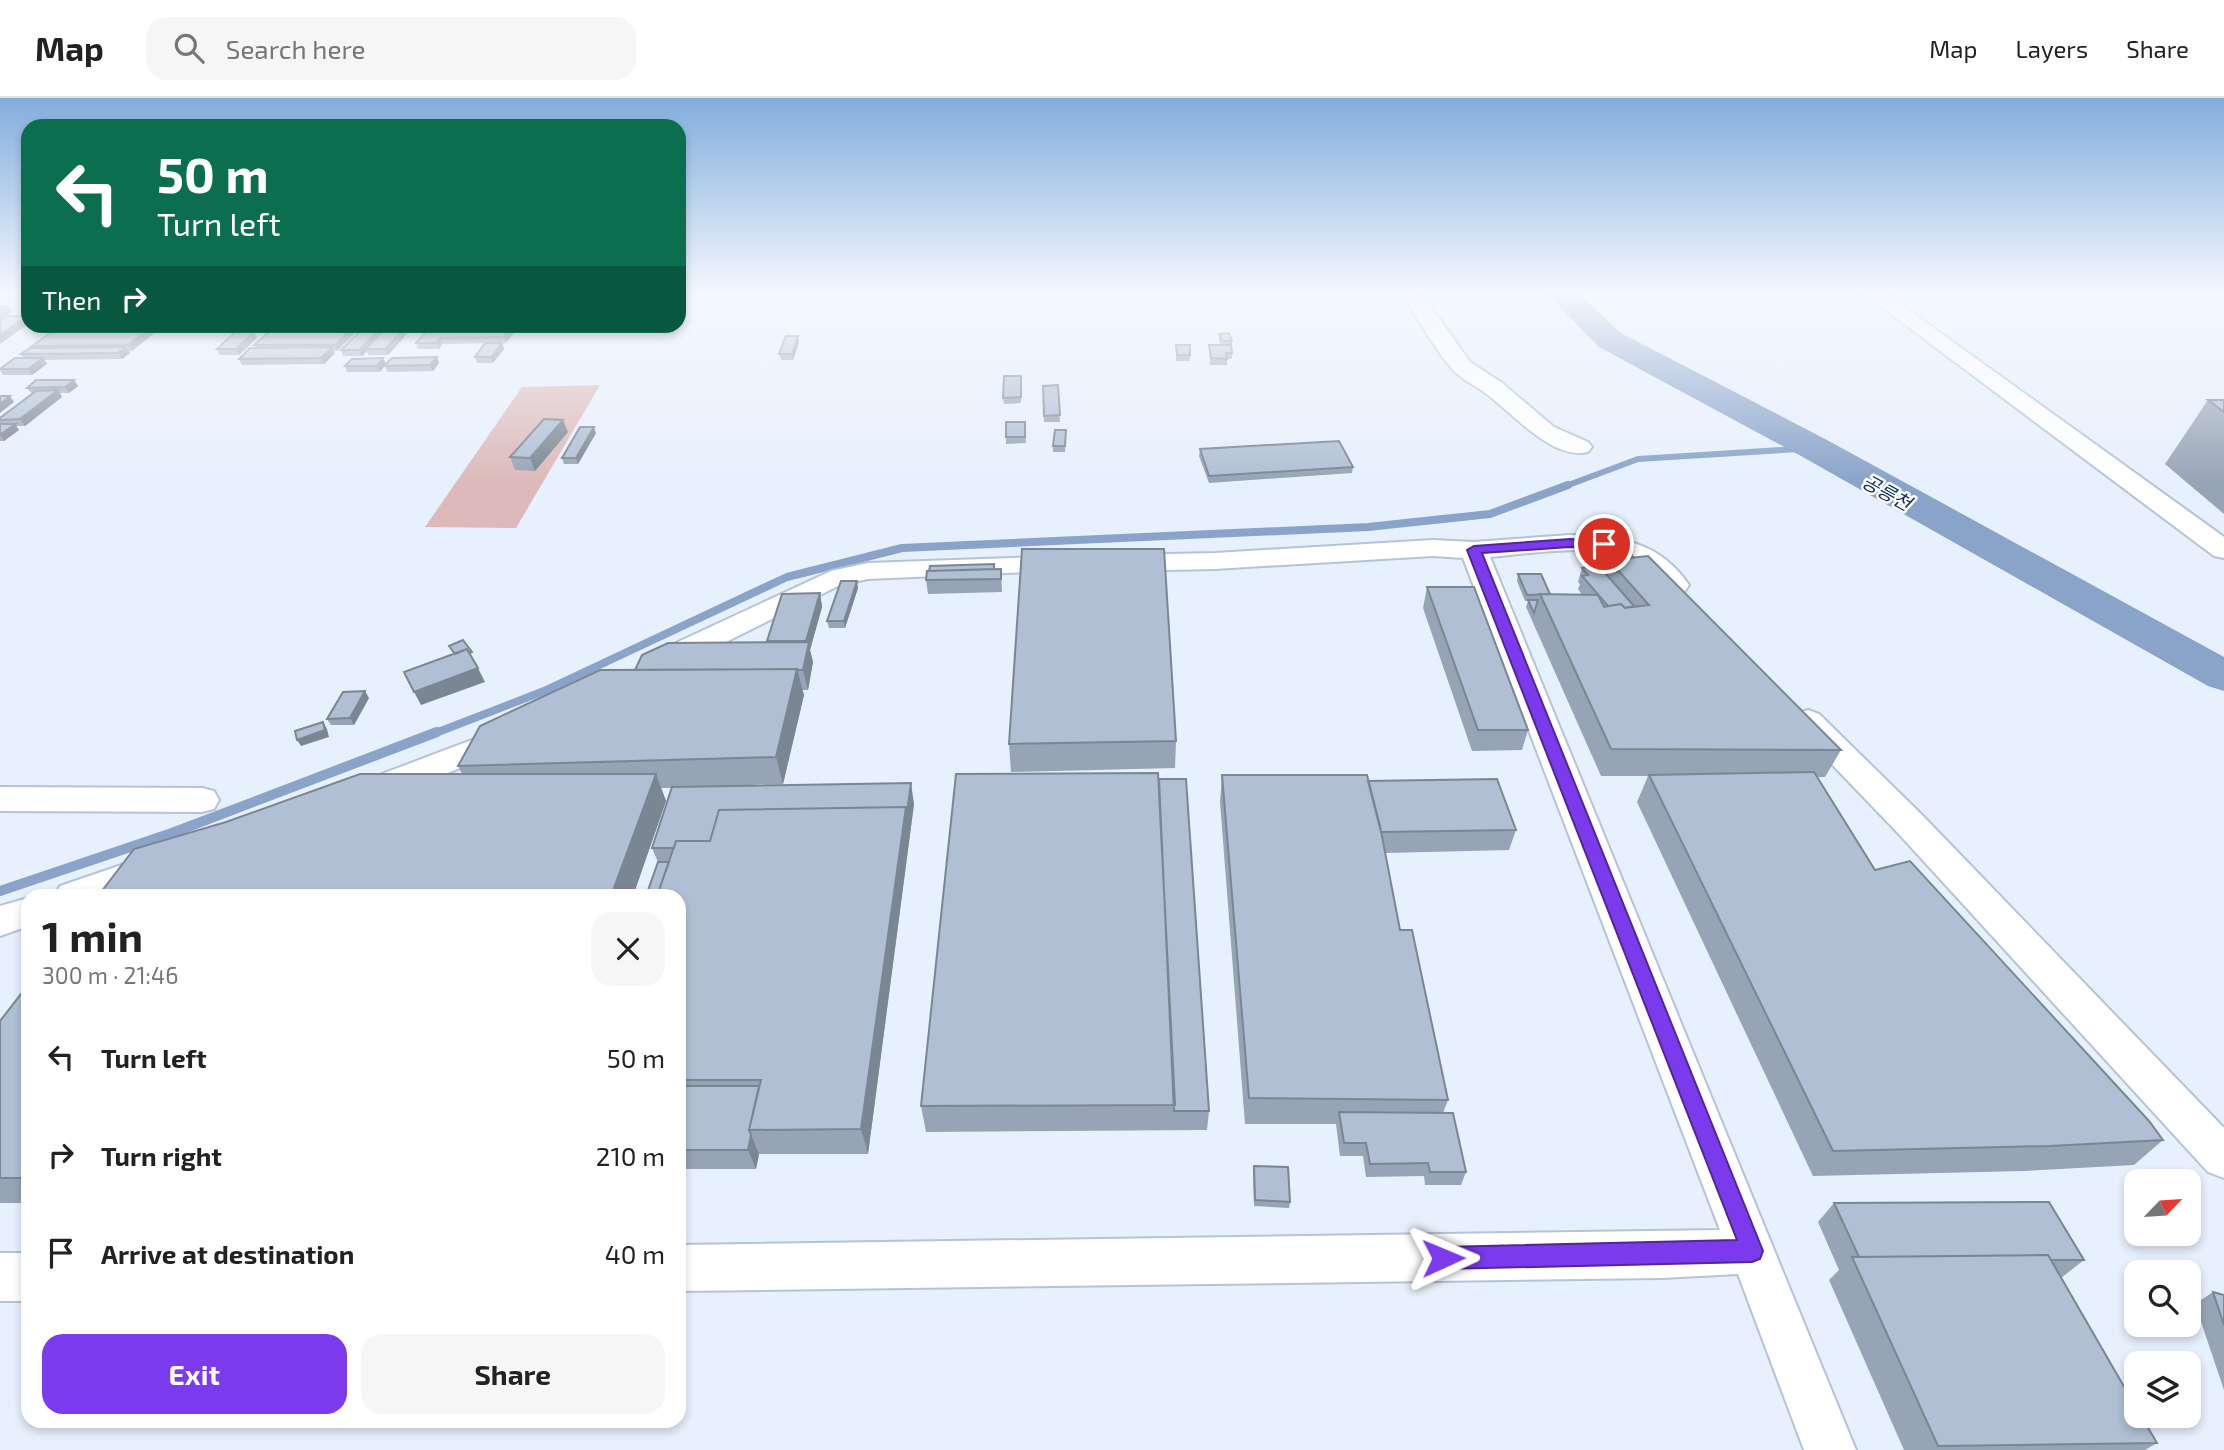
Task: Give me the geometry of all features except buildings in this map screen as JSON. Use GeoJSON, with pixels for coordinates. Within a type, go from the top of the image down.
{"type":"FeatureCollection","features":[{"type":"Feature","properties":{"kind":"street"},"geometry":{"type":"LineString","coordinates":[[1454,356],[1462,367],[1494,388],[1546,432],[1580,447]]}},
{"type":"Feature","properties":{"kind":"street"},"geometry":{"type":"LineString","coordinates":[[1959,356],[2224,550]]}},
{"type":"Feature","properties":{"kind":"street"},"geometry":{"type":"LineString","coordinates":[[631,677],[831,579],[867,571],[939,566],[1215,561],[1433,548],[1474,550],[1570,543],[1604,544],[1631,549],[1658,568],[1697,607]]}},
{"type":"Feature","properties":{"kind":"street"},"geometry":{"type":"LineString","coordinates":[[1474,550],[1829,1450]]}},
{"type":"Feature","properties":{"kind":"street"},"geometry":{"type":"LineString","coordinates":[[1784,695],[1909,823],[2224,1157]]}},
{"type":"Feature","properties":{"kind":"street"},"geometry":{"type":"LineString","coordinates":[[341,801],[533,726]]}},
{"type":"Feature","properties":{"kind":"street"},"geometry":{"type":"LineString","coordinates":[[0,799],[202,800]]}},
{"type":"Feature","properties":{"kind":"street"},"geometry":{"type":"LineString","coordinates":[[93,889],[175,861]]}},
{"type":"Feature","properties":{"kind":"street"},"geometry":{"type":"LineString","coordinates":[[0,921],[21,914]]}},
{"type":"Feature","properties":{"kind":"street"},"geometry":{"type":"LineString","coordinates":[[686,1268],[1662,1255],[1752,1251]]}},
{"type":"Feature","properties":{"kind":"street"},"geometry":{"type":"LineString","coordinates":[[0,1278],[21,1277]]}},
{"type":"Feature","properties":{"kind":"shaded area"},"geometry":{"type":"Polygon","coordinates":[[[600,385],[516,528],[425,527],[522,387],[600,385]]]}},
{"type":"Feature","properties":{"kind":"waterway","name":"공릉천"},"geometry":{"type":"LineString","coordinates":[[1640,356],[1814,448],[2224,676]]}},
{"type":"Feature","properties":{"kind":"waterway"},"geometry":{"type":"LineString","coordinates":[[1563,487],[1638,459],[1814,448]]}},
{"type":"Feature","properties":{"kind":"waterway"},"geometry":{"type":"LineString","coordinates":[[433,734],[544,691],[787,577],[902,548],[1368,527],[1490,514],[1568,485]]}},
{"type":"Feature","properties":{"kind":"waterway"},"geometry":{"type":"LineString","coordinates":[[0,891],[172,833],[437,732]]}},
{"type":"Feature","properties":{"kind":"route"},"geometry":{"type":"LineString","coordinates":[[1443,1258],[1752,1251],[1474,550],[1570,543],[1604,544]]}}]}
